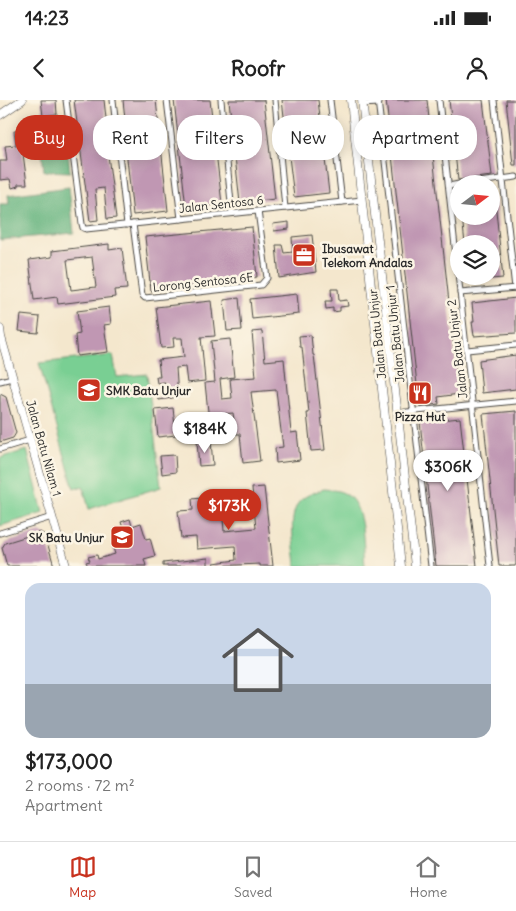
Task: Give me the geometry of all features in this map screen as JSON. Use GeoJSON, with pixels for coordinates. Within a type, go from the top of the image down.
{"type":"FeatureCollection","features":[{"type":"Feature","properties":{"kind":"main road"},"geometry":{"type":"LineString","coordinates":[[0,115],[22,100]]}},
{"type":"Feature","properties":{"kind":"main road","name":"Jalan Batu Unjur"},"geometry":{"type":"LineString","coordinates":[[351,100],[401,566]]}},
{"type":"Feature","properties":{"kind":"main road","name":"Jalan Batu Unjur"},"geometry":{"type":"LineString","coordinates":[[362,102],[415,566]]}},
{"type":"Feature","properties":{"kind":"main road","name":"Jalan Batu Nilam 1"},"geometry":{"type":"LineString","coordinates":[[0,330],[0,336],[66,566]]}},
{"type":"Feature","properties":{"kind":"main road"},"geometry":{"type":"LineString","coordinates":[[386,426],[392,416],[397,413]]}},
{"type":"Feature","properties":{"kind":"street","name":"Jalan Sentosa 6"},"geometry":{"type":"LineString","coordinates":[[66,100],[83,228],[362,200]]}},
{"type":"Feature","properties":{"kind":"street"},"geometry":{"type":"LineString","coordinates":[[113,100],[130,224]]}},
{"type":"Feature","properties":{"kind":"street"},"geometry":{"type":"LineString","coordinates":[[167,100],[181,219]]}},
{"type":"Feature","properties":{"kind":"street"},"geometry":{"type":"LineString","coordinates":[[221,100],[232,213]]}},
{"type":"Feature","properties":{"kind":"street"},"geometry":{"type":"LineString","coordinates":[[275,100],[285,208]]}},
{"type":"Feature","properties":{"kind":"street"},"geometry":{"type":"LineString","coordinates":[[330,100],[342,202]]}},
{"type":"Feature","properties":{"kind":"street","name":"Jalan Batu Unjur 2"},"geometry":{"type":"LineString","coordinates":[[439,100],[474,405],[490,566]]}},
{"type":"Feature","properties":{"kind":"street"},"geometry":{"type":"LineString","coordinates":[[460,293],[516,288],[494,100]]}},
{"type":"Feature","properties":{"kind":"street"},"geometry":{"type":"LineString","coordinates":[[362,102],[378,102]]}},
{"type":"Feature","properties":{"kind":"street","name":"Jalan Batu Unjur 1"},"geometry":{"type":"LineString","coordinates":[[378,102],[431,566]]}},
{"type":"Feature","properties":{"kind":"street"},"geometry":{"type":"LineString","coordinates":[[500,179],[516,177]]}},
{"type":"Feature","properties":{"kind":"street","name":"Lorong Sentosa 6E"},"geometry":{"type":"LineString","coordinates":[[130,224],[142,295],[146,298],[261,286],[267,278],[258,210]]}},
{"type":"Feature","properties":{"kind":"street"},"geometry":{"type":"LineString","coordinates":[[467,350],[516,345]]}},
{"type":"Feature","properties":{"kind":"street"},"geometry":{"type":"LineString","coordinates":[[0,381],[12,378]]}},
{"type":"Feature","properties":{"kind":"street"},"geometry":{"type":"LineString","coordinates":[[397,413],[516,401]]}},
{"type":"Feature","properties":{"kind":"street"},"geometry":{"type":"LineString","coordinates":[[0,448],[30,440]]}},
{"type":"Feature","properties":{"kind":"street"},"geometry":{"type":"LineString","coordinates":[[0,533],[52,517]]}},
{"type":"Feature","properties":{"kind":"green space"},"geometry":{"type":"Polygon","coordinates":[[[43,160],[69,160],[70,172],[44,171],[43,160]]]}},
{"type":"Feature","properties":{"kind":"green space"},"geometry":{"type":"Polygon","coordinates":[[[69,187],[74,233],[0,240],[0,204],[9,204],[8,195],[69,187]]]}},
{"type":"Feature","properties":{"kind":"green space"},"geometry":{"type":"Polygon","coordinates":[[[113,355],[117,377],[147,374],[161,487],[89,509],[83,486],[74,489],[39,363],[113,355]]]}},
{"type":"Feature","properties":{"kind":"green space"},"geometry":{"type":"Polygon","coordinates":[[[27,450],[43,513],[0,526],[0,458],[27,450]]]}},
{"type":"Feature","properties":{"kind":"green space"},"geometry":{"type":"Polygon","coordinates":[[[324,489],[344,493],[353,501],[357,508],[362,528],[365,566],[296,566],[293,542],[293,516],[295,509],[304,497],[324,489]]]}},
{"type":"Feature","properties":{"kind":"building"},"geometry":{"type":"Polygon","coordinates":[[[41,100],[56,100],[57,114],[43,115],[41,100]]]}},
{"type":"Feature","properties":{"kind":"building"},"geometry":{"type":"Polygon","coordinates":[[[74,100],[104,100],[106,115],[93,115],[93,160],[109,160],[116,218],[107,219],[104,188],[95,189],[98,220],[90,221],[82,160],[83,115],[76,115],[74,100]]]}},
{"type":"Feature","properties":{"kind":"building"},"geometry":{"type":"Polygon","coordinates":[[[123,100],[156,100],[158,115],[125,115],[123,100]]]}},
{"type":"Feature","properties":{"kind":"building"},"geometry":{"type":"Polygon","coordinates":[[[174,100],[210,100],[212,115],[177,115],[177,127],[174,100]]]}},
{"type":"Feature","properties":{"kind":"building"},"geometry":{"type":"Polygon","coordinates":[[[229,100],[264,100],[275,199],[240,203],[235,160],[262,160],[262,115],[231,115],[229,100]]]}},
{"type":"Feature","properties":{"kind":"building"},"geometry":{"type":"Polygon","coordinates":[[[282,100],[318,100],[320,115],[284,115],[282,100]]]}},
{"type":"Feature","properties":{"kind":"building"},"geometry":{"type":"Polygon","coordinates":[[[386,100],[427,100],[429,115],[388,115],[386,100]]]}},
{"type":"Feature","properties":{"kind":"building"},"geometry":{"type":"Polygon","coordinates":[[[449,100],[483,100],[492,175],[457,175],[456,160],[477,160],[477,115],[451,115],[449,100]]]}},
{"type":"Feature","properties":{"kind":"building"},"geometry":{"type":"Polygon","coordinates":[[[506,100],[516,100],[516,165],[513,165],[506,100]]]}},
{"type":"Feature","properties":{"kind":"building"},"geometry":{"type":"Polygon","coordinates":[[[15,145],[15,160],[24,160],[27,184],[18,184],[18,186],[12,188],[10,179],[0,180],[0,161],[7,161],[5,146],[15,145]]]}},
{"type":"Feature","properties":{"kind":"building"},"geometry":{"type":"Polygon","coordinates":[[[127,160],[162,160],[168,211],[133,215],[127,160]]]}},
{"type":"Feature","properties":{"kind":"building"},"geometry":{"type":"Polygon","coordinates":[[[181,160],[217,160],[222,204],[186,208],[181,160]]]}},
{"type":"Feature","properties":{"kind":"building"},"geometry":{"type":"Polygon","coordinates":[[[289,160],[325,160],[329,193],[294,197],[289,160]]]}},
{"type":"Feature","properties":{"kind":"building"},"geometry":{"type":"Polygon","coordinates":[[[393,160],[434,160],[459,394],[438,397],[439,404],[422,406],[419,403],[393,160]]]}},
{"type":"Feature","properties":{"kind":"building"},"geometry":{"type":"Polygon","coordinates":[[[289,222],[289,229],[274,231],[273,224],[289,222]]]}},
{"type":"Feature","properties":{"kind":"building"},"geometry":{"type":"Polygon","coordinates":[[[463,225],[497,225],[499,235],[464,235],[463,225]]]}},
{"type":"Feature","properties":{"kind":"building"},"geometry":{"type":"Polygon","coordinates":[[[252,227],[257,277],[151,291],[145,237],[252,227]]]}},
{"type":"Feature","properties":{"kind":"building","name":"Ibusawat Telekom Andalas"},"geometry":{"type":"Polygon","coordinates":[[[312,235],[316,272],[279,278],[276,245],[282,245],[284,253],[293,252],[292,237],[312,235]]]}},
{"type":"Feature","properties":{"kind":"building"},"geometry":{"type":"Polygon","coordinates":[[[109,244],[109,250],[122,248],[127,289],[114,290],[115,297],[58,304],[57,297],[34,300],[29,260],[52,257],[52,251],[109,244]],[[92,257],[67,260],[71,290],[96,287],[92,257]]]}},
{"type":"Feature","properties":{"kind":"building"},"geometry":{"type":"Polygon","coordinates":[[[500,249],[503,278],[500,278],[500,249]]]}},
{"type":"Feature","properties":{"kind":"building"},"geometry":{"type":"Polygon","coordinates":[[[331,289],[338,289],[339,301],[347,300],[348,306],[340,307],[340,311],[333,312],[333,308],[326,309],[325,301],[332,301],[331,289]]]}},
{"type":"Feature","properties":{"kind":"building"},"geometry":{"type":"Polygon","coordinates":[[[297,294],[299,314],[252,319],[250,299],[297,294]]]}},
{"type":"Feature","properties":{"kind":"building"},"geometry":{"type":"Polygon","coordinates":[[[239,298],[242,330],[227,331],[224,300],[239,298]]]}},
{"type":"Feature","properties":{"kind":"building"},"geometry":{"type":"Polygon","coordinates":[[[516,298],[516,333],[474,336],[472,303],[516,298]]]}},
{"type":"Feature","properties":{"kind":"building"},"geometry":{"type":"Polygon","coordinates":[[[211,301],[215,336],[201,337],[205,381],[187,383],[185,367],[176,368],[178,397],[159,400],[158,394],[166,393],[165,382],[157,383],[156,377],[160,377],[158,360],[184,357],[182,338],[173,338],[174,347],[161,348],[156,307],[211,301]]]}},
{"type":"Feature","properties":{"kind":"building"},"geometry":{"type":"Polygon","coordinates":[[[109,307],[111,324],[104,325],[108,352],[77,356],[75,335],[80,334],[77,311],[109,307]]]}},
{"type":"Feature","properties":{"kind":"building"},"geometry":{"type":"Polygon","coordinates":[[[21,315],[40,317],[38,333],[19,331],[21,315]]]}},
{"type":"Feature","properties":{"kind":"building"},"geometry":{"type":"Polygon","coordinates":[[[262,331],[265,361],[284,359],[291,433],[297,432],[300,460],[276,463],[275,448],[283,447],[276,390],[251,392],[260,461],[243,463],[240,434],[236,434],[233,413],[223,414],[226,438],[211,440],[205,383],[215,382],[211,341],[230,339],[234,377],[220,379],[222,399],[232,398],[230,379],[256,377],[252,332],[262,331]]]}},
{"type":"Feature","properties":{"kind":"building"},"geometry":{"type":"Polygon","coordinates":[[[311,335],[325,450],[311,451],[307,413],[309,413],[302,347],[300,347],[299,336],[311,335]]]}},
{"type":"Feature","properties":{"kind":"building"},"geometry":{"type":"Polygon","coordinates":[[[516,355],[516,389],[482,393],[479,360],[516,355]]]}},
{"type":"Feature","properties":{"kind":"building"},"geometry":{"type":"Polygon","coordinates":[[[0,394],[6,397],[16,433],[13,438],[0,442],[0,394]]]}},
{"type":"Feature","properties":{"kind":"building"},"geometry":{"type":"Polygon","coordinates":[[[173,408],[176,435],[158,437],[155,410],[173,408]]]}},
{"type":"Feature","properties":{"kind":"building"},"geometry":{"type":"Polygon","coordinates":[[[516,411],[516,564],[515,566],[499,566],[483,414],[516,411]]]}},
{"type":"Feature","properties":{"kind":"building"},"geometry":{"type":"Polygon","coordinates":[[[440,415],[441,420],[460,418],[477,566],[436,566],[420,422],[424,417],[440,415]]]}},
{"type":"Feature","properties":{"kind":"building"},"geometry":{"type":"Polygon","coordinates":[[[211,441],[213,465],[199,466],[197,442],[211,441]]]}},
{"type":"Feature","properties":{"kind":"building"},"geometry":{"type":"Polygon","coordinates":[[[175,455],[176,472],[162,474],[160,456],[175,455]]]}},
{"type":"Feature","properties":{"kind":"building"},"geometry":{"type":"Polygon","coordinates":[[[264,487],[273,566],[260,566],[260,564],[214,566],[214,563],[236,560],[235,546],[197,549],[196,537],[181,538],[178,511],[193,510],[192,499],[221,496],[224,531],[256,528],[252,488],[264,487]]]}},
{"type":"Feature","properties":{"kind":"building"},"geometry":{"type":"Polygon","coordinates":[[[130,519],[132,526],[141,523],[146,539],[150,538],[155,556],[144,559],[146,566],[88,566],[86,562],[90,561],[88,557],[97,555],[98,559],[115,554],[113,548],[119,547],[114,531],[123,528],[121,522],[130,519]]]}},
{"type":"Feature","properties":{"kind":"building"},"geometry":{"type":"Polygon","coordinates":[[[40,532],[45,535],[54,566],[7,566],[2,548],[5,543],[40,532]]]}},
{"type":"Feature","properties":{"kind":"building"},"geometry":{"type":"Polygon","coordinates":[[[208,558],[208,566],[163,566],[163,563],[208,558]]]}},
{"type":"Feature","properties":{"kind":"place","name":"Ibusawat Telekom Andalas"},"geometry":{"type":"Point","coordinates":[304,255]}},
{"type":"Feature","properties":{"kind":"place","name":"SMK Batu Unjur"},"geometry":{"type":"Point","coordinates":[89,390]}},
{"type":"Feature","properties":{"kind":"place","name":"Pizza Hut"},"geometry":{"type":"Point","coordinates":[420,393]}},
{"type":"Feature","properties":{"kind":"place","name":"SK Batu Unjur"},"geometry":{"type":"Point","coordinates":[122,537]}}]}
